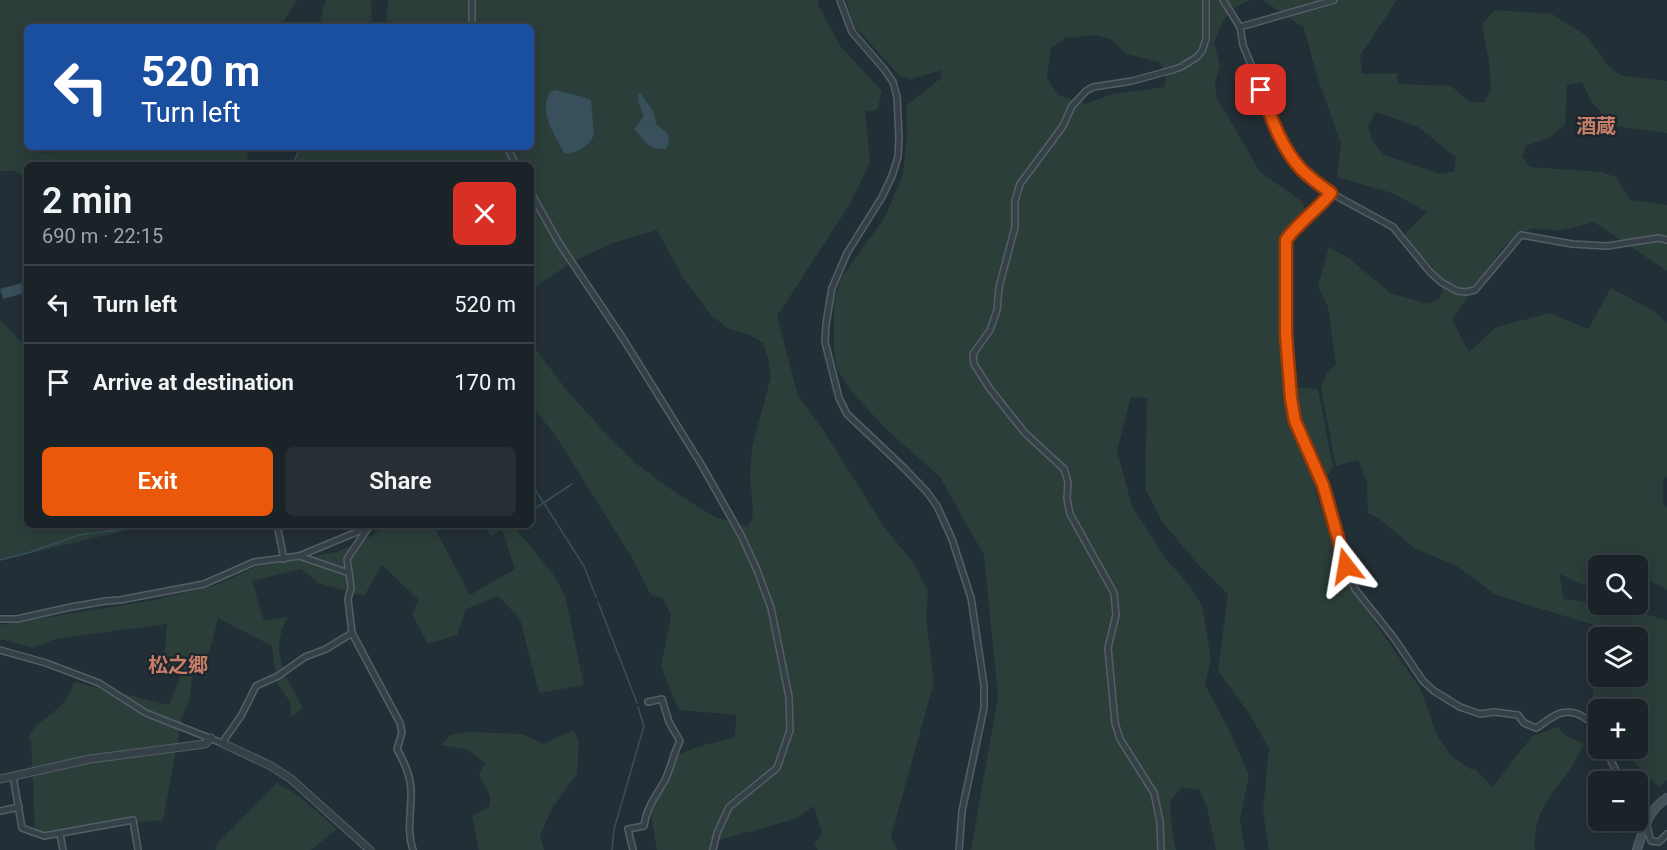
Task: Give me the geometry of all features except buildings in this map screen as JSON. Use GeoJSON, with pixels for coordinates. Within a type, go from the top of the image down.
{"type":"FeatureCollection","features":[{"type":"Feature","properties":{"kind":"main road"},"geometry":{"type":"LineString","coordinates":[[1648,818],[1659,803],[1667,798]]}},
{"type":"Feature","properties":{"kind":"main road"},"geometry":{"type":"LineString","coordinates":[[1637,850],[1643,831]]}},
{"type":"Feature","properties":{"kind":"street"},"geometry":{"type":"LineString","coordinates":[[472,0],[472,24]]}},
{"type":"Feature","properties":{"kind":"street"},"geometry":{"type":"LineString","coordinates":[[840,0],[852,32],[893,82],[897,97],[899,137],[898,157],[892,176],[882,197],[847,253],[832,288],[825,342],[839,398],[847,414],[927,492],[937,506],[952,539],[965,577],[978,642],[984,684],[984,708],[962,811],[958,850]]}},
{"type":"Feature","properties":{"kind":"street"},"geometry":{"type":"LineString","coordinates":[[1161,850],[1160,822],[1154,793],[1120,739],[1115,723],[1108,648],[1116,615],[1114,593],[1070,514],[1067,500],[1068,482],[1064,469],[1025,433],[990,389],[974,364],[973,354],[990,330],[997,310],[999,287],[1015,227],[1015,201],[1020,184],[1064,126],[1076,100],[1086,91],[1093,87],[1132,81],[1181,68],[1197,57],[1206,39],[1206,0]]}},
{"type":"Feature","properties":{"kind":"street"},"geometry":{"type":"LineString","coordinates":[[1223,0],[1240,27],[1243,45],[1281,139],[1300,168],[1331,193],[1393,227],[1430,272],[1451,288],[1466,292],[1475,290],[1521,235],[1572,244],[1607,246],[1659,238],[1667,240]]}},
{"type":"Feature","properties":{"kind":"street"},"geometry":{"type":"LineString","coordinates":[[1240,27],[1334,0]]}},
{"type":"Feature","properties":{"kind":"street"},"geometry":{"type":"LineString","coordinates":[[1331,193],[1320,207],[1291,232],[1286,240],[1287,363],[1295,421],[1323,485],[1354,590],[1394,638],[1423,681],[1434,691],[1460,707],[1480,714],[1512,713],[1518,715],[1524,723],[1536,728],[1561,713],[1578,714],[1588,719]]}},
{"type":"Feature","properties":{"kind":"street"},"geometry":{"type":"LineString","coordinates":[[534,198],[559,243],[624,340],[706,474],[741,535],[771,608],[789,697],[790,730],[777,768],[729,807],[719,826],[713,850]]}},
{"type":"Feature","properties":{"kind":"street"},"geometry":{"type":"LineString","coordinates":[[279,528],[284,559]]}},
{"type":"Feature","properties":{"kind":"street"},"geometry":{"type":"LineString","coordinates":[[0,619],[18,619],[71,607],[204,584],[254,562],[298,556],[365,528]]}},
{"type":"Feature","properties":{"kind":"street"},"geometry":{"type":"LineString","coordinates":[[369,528],[347,559],[351,588],[348,599],[349,614],[352,633],[400,723],[402,733],[397,749],[408,772],[411,790],[409,832],[413,850]]}},
{"type":"Feature","properties":{"kind":"street"},"geometry":{"type":"LineString","coordinates":[[298,556],[348,573]]}},
{"type":"Feature","properties":{"kind":"street"},"geometry":{"type":"LineString","coordinates":[[222,743],[241,717],[256,686],[278,676],[305,657],[326,649],[352,633]]}},
{"type":"Feature","properties":{"kind":"street"},"geometry":{"type":"LineString","coordinates":[[0,650],[46,663],[99,683],[146,713],[211,738],[271,766],[291,779],[370,850]]}},
{"type":"Feature","properties":{"kind":"street"},"geometry":{"type":"LineString","coordinates":[[633,850],[628,829],[644,826],[645,816],[664,782],[673,753],[680,741],[669,722],[662,699],[648,702]]}},
{"type":"Feature","properties":{"kind":"street"},"geometry":{"type":"LineString","coordinates":[[0,778],[90,759],[205,744],[211,738]]}},
{"type":"Feature","properties":{"kind":"street"},"geometry":{"type":"LineString","coordinates":[[14,776],[22,828],[44,836],[133,820],[138,850]]}},
{"type":"Feature","properties":{"kind":"street"},"geometry":{"type":"LineString","coordinates":[[0,811],[19,807]]}},
{"type":"Feature","properties":{"kind":"street"},"geometry":{"type":"LineString","coordinates":[[1648,829],[1651,841],[1659,842],[1667,834]]}},
{"type":"Feature","properties":{"kind":"street"},"geometry":{"type":"LineString","coordinates":[[60,834],[63,850]]}},
{"type":"Feature","properties":{"kind":"green space"},"geometry":{"type":"Polygon","coordinates":[[[0,0],[297,0],[282,24],[24,24],[24,150],[38,150],[45,153],[68,150],[248,150],[246,162],[24,162],[24,176],[14,171],[0,171],[0,0]]]}},
{"type":"Feature","properties":{"kind":"green space"},"geometry":{"type":"Polygon","coordinates":[[[326,0],[371,0],[372,24],[319,24],[326,0]]]}},
{"type":"Feature","properties":{"kind":"green space"},"geometry":{"type":"Polygon","coordinates":[[[388,0],[818,0],[818,5],[841,47],[882,91],[877,110],[865,111],[870,162],[850,204],[777,316],[798,396],[823,430],[885,528],[913,562],[928,591],[926,618],[934,682],[891,837],[897,850],[818,850],[814,844],[822,833],[814,806],[795,819],[716,841],[714,850],[657,850],[650,809],[673,757],[697,747],[735,737],[736,715],[680,710],[674,700],[661,666],[671,616],[664,599],[651,595],[631,556],[555,435],[534,409],[534,346],[568,392],[637,464],[676,493],[715,517],[747,527],[752,519],[753,509],[750,478],[752,447],[771,377],[768,358],[763,343],[750,335],[729,329],[712,316],[683,278],[657,230],[610,244],[567,265],[534,289],[534,162],[295,162],[297,150],[534,150],[534,24],[386,24],[388,0]]]}},
{"type":"Feature","properties":{"kind":"green space"},"geometry":{"type":"Polygon","coordinates":[[[846,0],[1250,0],[1233,8],[1222,23],[1214,43],[1220,65],[1215,83],[1217,98],[1260,172],[1303,202],[1306,217],[1288,240],[1284,260],[1283,316],[1297,387],[1318,389],[1333,468],[1315,489],[1343,576],[1420,688],[1437,735],[1451,756],[1470,769],[1475,769],[1493,787],[1532,736],[1558,727],[1566,736],[1584,743],[1577,758],[1552,793],[1539,817],[1535,850],[1269,850],[1263,810],[1269,748],[1248,712],[1218,671],[1228,594],[1197,563],[1163,523],[1145,489],[1147,398],[1131,397],[1117,451],[1132,506],[1166,559],[1190,586],[1202,606],[1211,658],[1205,685],[1249,775],[1240,819],[1245,850],[1216,850],[1207,807],[1199,789],[1181,788],[1170,801],[1176,850],[971,850],[998,696],[984,555],[940,477],[887,430],[851,391],[837,369],[834,349],[834,303],[841,278],[885,217],[903,174],[907,136],[906,106],[941,78],[941,70],[912,79],[900,76],[855,27],[846,0]],[[1095,35],[1065,38],[1051,48],[1047,78],[1058,95],[1085,104],[1113,94],[1165,87],[1166,73],[1159,62],[1126,54],[1112,40],[1095,35]]]}},
{"type":"Feature","properties":{"kind":"green space"},"geometry":{"type":"Polygon","coordinates":[[[1263,0],[1397,0],[1360,56],[1362,74],[1397,73],[1398,84],[1451,86],[1470,102],[1484,103],[1491,89],[1482,24],[1495,10],[1552,14],[1587,36],[1608,66],[1622,76],[1667,81],[1667,133],[1613,126],[1591,101],[1582,82],[1567,85],[1565,125],[1550,137],[1526,146],[1522,156],[1530,167],[1601,172],[1616,177],[1630,200],[1667,205],[1667,271],[1594,222],[1559,231],[1532,228],[1503,247],[1452,319],[1469,352],[1496,327],[1550,313],[1588,329],[1611,288],[1654,311],[1667,323],[1667,477],[1663,480],[1663,504],[1667,508],[1667,590],[1648,579],[1648,555],[1588,555],[1588,584],[1583,585],[1560,574],[1563,599],[1588,602],[1588,615],[1648,615],[1667,620],[1667,779],[1659,787],[1648,776],[1648,771],[1643,771],[1631,759],[1648,759],[1648,699],[1592,699],[1593,687],[1648,687],[1648,627],[1597,627],[1496,595],[1455,565],[1416,549],[1378,518],[1368,513],[1367,483],[1358,460],[1336,466],[1321,388],[1326,374],[1336,365],[1328,307],[1318,286],[1329,247],[1350,259],[1390,293],[1428,304],[1439,299],[1443,290],[1431,265],[1402,237],[1427,212],[1392,193],[1337,177],[1341,144],[1317,76],[1304,28],[1263,0]],[[1376,112],[1368,126],[1373,142],[1384,155],[1440,174],[1454,171],[1456,157],[1418,127],[1376,112]]]}},
{"type":"Feature","properties":{"kind":"green space"},"geometry":{"type":"Polygon","coordinates":[[[0,320],[24,345],[24,528],[137,528],[0,560],[0,320]]]}},
{"type":"Feature","properties":{"kind":"green space"},"geometry":{"type":"Polygon","coordinates":[[[380,528],[435,528],[470,595],[515,569],[502,530],[491,536],[485,528],[515,528],[553,574],[565,595],[584,685],[539,693],[520,619],[498,596],[466,609],[457,635],[428,644],[412,614],[419,600],[382,565],[364,596],[318,583],[301,569],[252,581],[264,621],[288,617],[282,629],[279,653],[286,675],[303,708],[291,717],[290,702],[277,683],[272,646],[218,618],[208,657],[193,667],[190,699],[182,718],[163,820],[35,833],[31,740],[28,737],[65,700],[74,682],[169,705],[181,675],[163,666],[167,624],[55,639],[33,648],[0,639],[0,625],[149,601],[217,585],[255,567],[337,552],[374,535],[380,528]]]}},
{"type":"Feature","properties":{"kind":"green space"},"geometry":{"type":"Polygon","coordinates":[[[574,730],[579,742],[577,774],[552,808],[540,836],[544,850],[479,850],[472,816],[490,806],[490,796],[479,775],[485,763],[468,750],[441,745],[450,735],[468,732],[523,734],[543,744],[574,730]]]}},
{"type":"Feature","properties":{"kind":"green space"},"geometry":{"type":"Polygon","coordinates":[[[277,783],[299,796],[337,829],[311,850],[216,850],[215,846],[277,783]]]}},
{"type":"Feature","properties":{"kind":"water"},"geometry":{"type":"Polygon","coordinates":[[[555,90],[591,100],[594,134],[578,151],[564,153],[552,131],[546,107],[550,92],[555,90]]]}},
{"type":"Feature","properties":{"kind":"water"},"geometry":{"type":"Polygon","coordinates":[[[640,93],[654,112],[656,124],[668,134],[669,144],[666,149],[650,146],[634,129],[644,116],[639,104],[638,95],[640,93]]]}},
{"type":"Feature","properties":{"kind":"water"},"geometry":{"type":"Polygon","coordinates":[[[21,283],[24,293],[3,299],[0,289],[21,283]]]}},
{"type":"Feature","properties":{"kind":"waterway"},"geometry":{"type":"LineString","coordinates":[[294,162],[299,150]]}},
{"type":"Feature","properties":{"kind":"waterway"},"geometry":{"type":"LineString","coordinates":[[534,509],[572,484]]}},
{"type":"Feature","properties":{"kind":"waterway"},"geometry":{"type":"LineString","coordinates":[[534,488],[584,566],[596,597]]}},
{"type":"Feature","properties":{"kind":"waterway"},"geometry":{"type":"LineString","coordinates":[[0,560],[79,535],[132,528]]}},
{"type":"Feature","properties":{"kind":"waterway"},"geometry":{"type":"LineString","coordinates":[[598,602],[637,703]]}},
{"type":"Feature","properties":{"kind":"waterway"},"geometry":{"type":"LineString","coordinates":[[612,850],[614,829],[644,726],[638,707]]}},
{"type":"Feature","properties":{"kind":"district","name":"酒蔵"},"geometry":{"type":"Point","coordinates":[1596,126]}},
{"type":"Feature","properties":{"kind":"district","name":"松之郷"},"geometry":{"type":"Point","coordinates":[178,665]}},
{"type":"Feature","properties":{"kind":"route"},"geometry":{"type":"LineString","coordinates":[[1261,90],[1281,139],[1291,156],[1310,178],[1331,193],[1320,207],[1291,232],[1286,240],[1287,363],[1295,421],[1323,485],[1346,566]]}}]}
